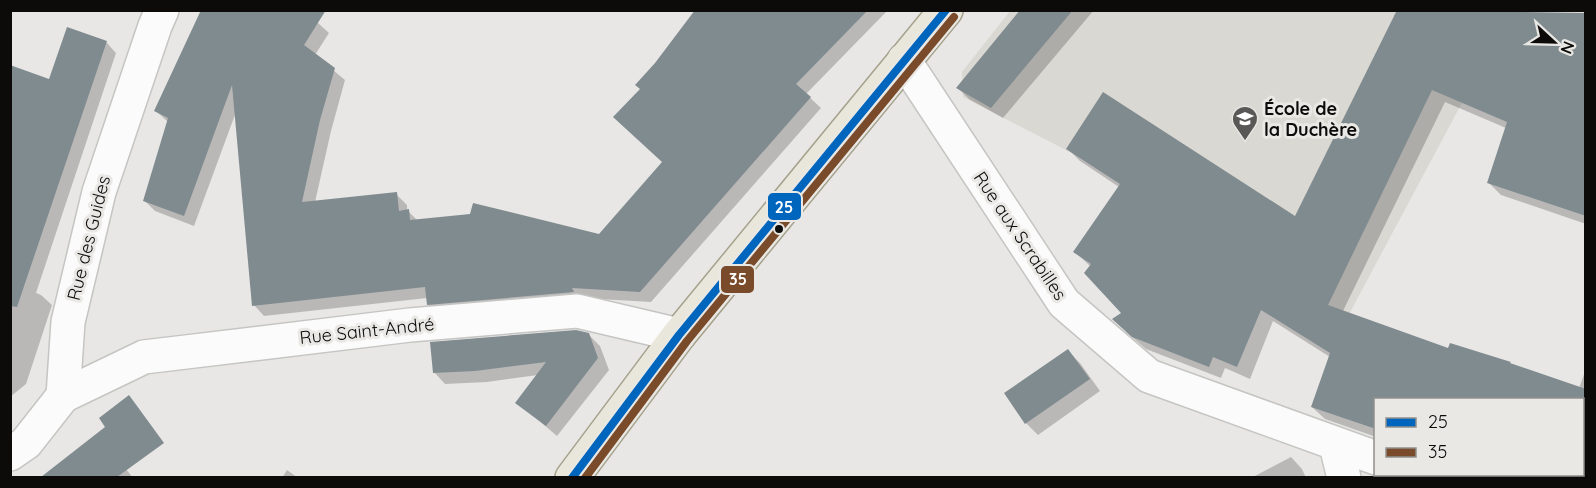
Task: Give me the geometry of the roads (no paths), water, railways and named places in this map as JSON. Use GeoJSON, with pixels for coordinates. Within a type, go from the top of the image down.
{"type":"FeatureCollection","features":[{"type":"Feature","properties":{"kind":"main road"},"geometry":{"type":"LineString","coordinates":[[572,477],[679,335],[946,10]]}},
{"type":"Feature","properties":{"kind":"street","name":"Rue des Guides"},"geometry":{"type":"LineString","coordinates":[[63,396],[68,322],[99,192],[162,10]]}},
{"type":"Feature","properties":{"kind":"street","name":"Rue aux Scrabilles"},"geometry":{"type":"LineString","coordinates":[[904,60],[1064,303],[1149,376],[1374,457]]}},
{"type":"Feature","properties":{"kind":"street","name":"Rue Saint-André"},"geometry":{"type":"LineString","coordinates":[[63,396],[144,357],[410,325],[577,311],[679,335]]}},
{"type":"Feature","properties":{"kind":"street"},"geometry":{"type":"LineString","coordinates":[[10,454],[26,443],[63,396]]}},
{"type":"Feature","properties":{"kind":"street"},"geometry":{"type":"LineString","coordinates":[[1336,445],[1344,477]]}},
{"type":"Feature","properties":{"kind":"place","name":"École de la Duchère"},"geometry":{"type":"Point","coordinates":[1245,142]}}]}
